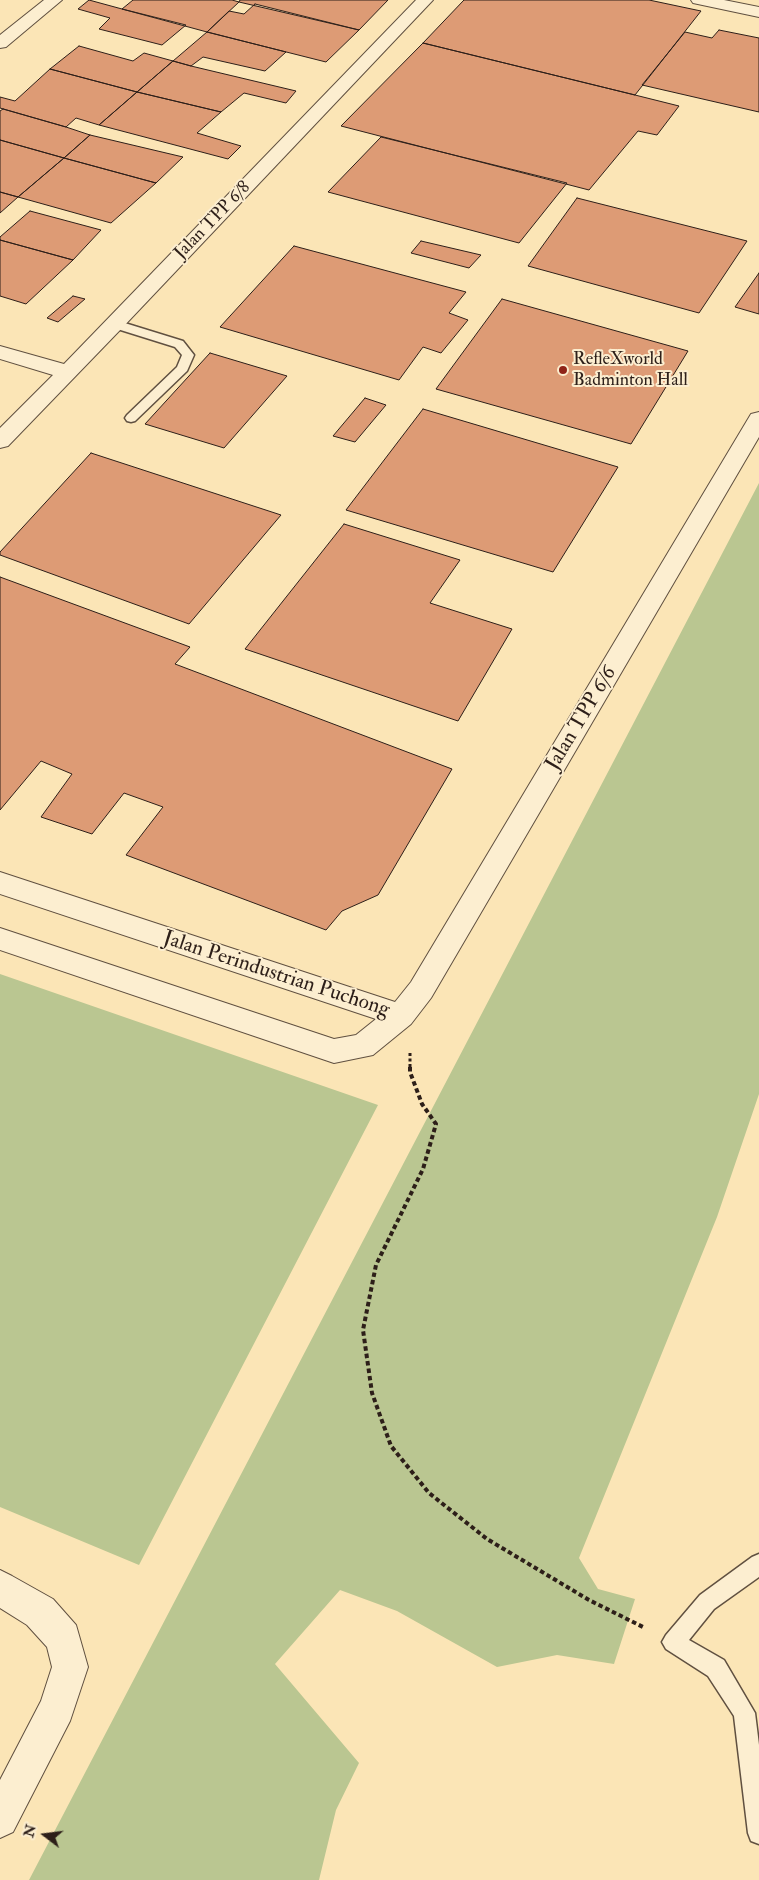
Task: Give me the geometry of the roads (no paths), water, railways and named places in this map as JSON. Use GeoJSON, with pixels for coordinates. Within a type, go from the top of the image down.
{"type":"FeatureCollection","features":[{"type":"Feature","properties":{"kind":"street"},"geometry":{"type":"LineString","coordinates":[[0,43],[54,0]]}},
{"type":"Feature","properties":{"kind":"street","name":"Jalan TPP 6/8"},"geometry":{"type":"LineString","coordinates":[[0,441],[115,324],[424,0]]}},
{"type":"Feature","properties":{"kind":"street"},"geometry":{"type":"LineString","coordinates":[[699,0],[759,12]]}},
{"type":"Feature","properties":{"kind":"street"},"geometry":{"type":"LineString","coordinates":[[0,352],[67,372]]}},
{"type":"Feature","properties":{"kind":"street","name":"Jalan TPP 6/6"},"geometry":{"type":"LineString","coordinates":[[401,1016],[421,990],[759,419]]}},
{"type":"Feature","properties":{"kind":"street","name":"Jalan Perindustrian Puchong"},"geometry":{"type":"LineString","coordinates":[[0,883],[401,1016]]}},
{"type":"Feature","properties":{"kind":"street","name":"Jalan Perindustrian Puchong"},"geometry":{"type":"LineString","coordinates":[[0,939],[334,1051],[363,1046],[401,1016]]}},
{"type":"Feature","properties":{"kind":"street"},"geometry":{"type":"LineString","coordinates":[[0,1588],[40,1612],[63,1638],[70,1666],[57,1708],[0,1819]]}},
{"type":"Feature","properties":{"kind":"lane"},"geometry":{"type":"LineString","coordinates":[[115,324],[178,344],[188,354],[184,368],[131,418]]}},
{"type":"Feature","properties":{"kind":"lane"},"geometry":{"type":"LineString","coordinates":[[759,1564],[706,1602],[673,1642],[716,1668],[744,1713],[759,1833]]}},
{"type":"Feature","properties":{"kind":"place","name":"RefleXworld Badminton Hall"},"geometry":{"type":"Point","coordinates":[563,370]}}]}
